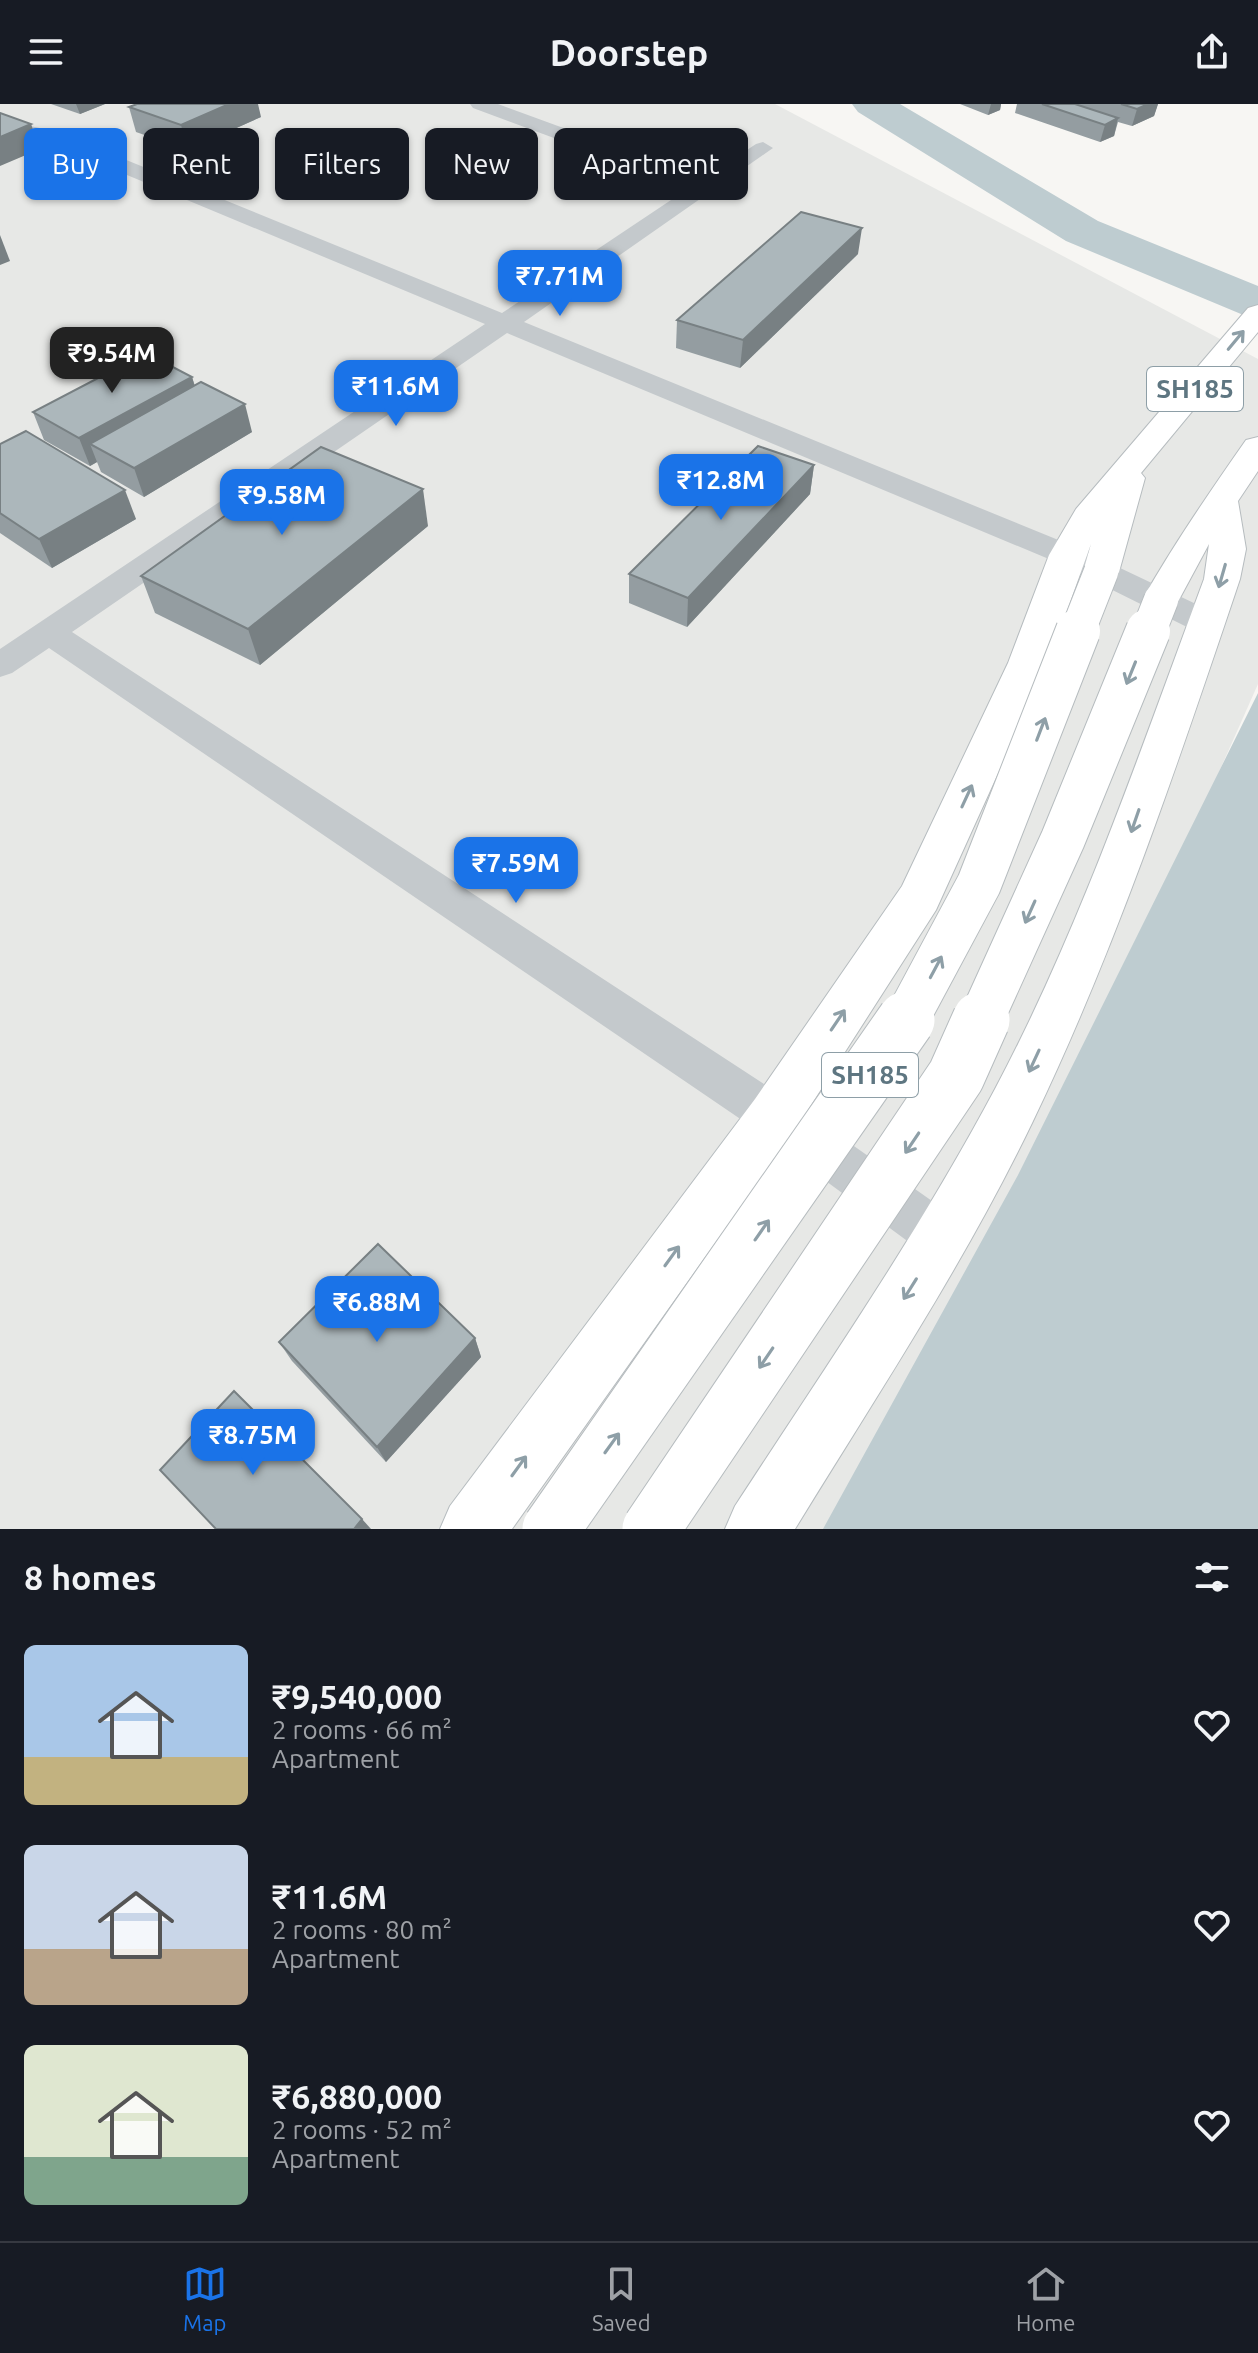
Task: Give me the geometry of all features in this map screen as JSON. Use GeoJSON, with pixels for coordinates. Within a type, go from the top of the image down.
{"type":"FeatureCollection","features":[{"type":"Feature","properties":{"kind":"main road","name":"SH185"},"geometry":{"type":"LineString","coordinates":[[551,1529],[896,1038],[979,884],[1084,564],[1093,509],[1258,314]]}},
{"type":"Feature","properties":{"kind":"main road","name":"SH185"},"geometry":{"type":"LineString","coordinates":[[651,1529],[956,1076],[1063,839],[1183,611],[1222,579],[1228,549],[1221,500],[1258,447]]}},
{"type":"Feature","properties":{"kind":"main road"},"geometry":{"type":"LineString","coordinates":[[473,1529],[774,1116],[920,897],[1028,663],[1084,564]]}},
{"type":"Feature","properties":{"kind":"main road"},"geometry":{"type":"LineString","coordinates":[[758,1529],[942,1237],[1014,1105],[1125,852],[1183,611]]}},
{"type":"Feature","properties":{"kind":"street"},"geometry":{"type":"LineString","coordinates":[[480,104],[554,131]]}},
{"type":"Feature","properties":{"kind":"street"},"geometry":{"type":"LineString","coordinates":[[0,126],[48,135],[506,322],[1084,564],[1183,611]]}},
{"type":"Feature","properties":{"kind":"street"},"geometry":{"type":"LineString","coordinates":[[748,158],[763,148]]}},
{"type":"Feature","properties":{"kind":"street"},"geometry":{"type":"LineString","coordinates":[[0,665],[686,200]]}},
{"type":"Feature","properties":{"kind":"street"},"geometry":{"type":"LineString","coordinates":[[49,632],[774,1116],[942,1237]]}},
{"type":"Feature","properties":{"kind":"shaded area"},"geometry":{"type":"Polygon","coordinates":[[[0,104],[775,104],[1258,359],[1258,684],[883,1529],[0,1529],[0,104]]]}},
{"type":"Feature","properties":{"kind":"shaded area"},"geometry":{"type":"Polygon","coordinates":[[[1258,693],[1258,1529],[823,1529],[1018,1175],[1258,693]]]}},
{"type":"Feature","properties":{"kind":"building"},"geometry":{"type":"Polygon","coordinates":[[[137,104],[229,104],[181,125],[129,107],[137,104]]]}},
{"type":"Feature","properties":{"kind":"building"},"geometry":{"type":"Polygon","coordinates":[[[1042,104],[1075,104],[1118,118],[1105,125],[1042,104]]]}},
{"type":"Feature","properties":{"kind":"building"},"geometry":{"type":"Polygon","coordinates":[[[1121,104],[1148,104],[1137,109],[1121,104]]]}},
{"type":"Feature","properties":{"kind":"building"},"geometry":{"type":"Polygon","coordinates":[[[0,113],[31,124],[0,137],[0,113]]]}},
{"type":"Feature","properties":{"kind":"building"},"geometry":{"type":"Polygon","coordinates":[[[801,212],[862,228],[743,340],[677,320],[801,212]]]}},
{"type":"Feature","properties":{"kind":"building"},"geometry":{"type":"Polygon","coordinates":[[[146,353],[192,377],[79,438],[33,412],[146,353]]]}},
{"type":"Feature","properties":{"kind":"building"},"geometry":{"type":"Polygon","coordinates":[[[201,382],[245,404],[134,468],[90,444],[201,382]]]}},
{"type":"Feature","properties":{"kind":"building"},"geometry":{"type":"Polygon","coordinates":[[[26,431],[125,490],[39,539],[0,513],[0,444],[26,431]]]}},
{"type":"Feature","properties":{"kind":"building"},"geometry":{"type":"Polygon","coordinates":[[[758,446],[814,465],[688,598],[629,574],[758,446]]]}},
{"type":"Feature","properties":{"kind":"building"},"geometry":{"type":"Polygon","coordinates":[[[321,447],[423,489],[248,629],[141,576],[321,447]]]}},
{"type":"Feature","properties":{"kind":"building"},"geometry":{"type":"Polygon","coordinates":[[[378,1244],[475,1338],[377,1447],[279,1342],[378,1244]]]}},
{"type":"Feature","properties":{"kind":"building"},"geometry":{"type":"Polygon","coordinates":[[[234,1391],[362,1519],[354,1529],[216,1529],[160,1470],[234,1391]]]}},
{"type":"Feature","properties":{"kind":"waterway"},"geometry":{"type":"LineString","coordinates":[[872,104],[1082,231],[1258,304]]}}]}
